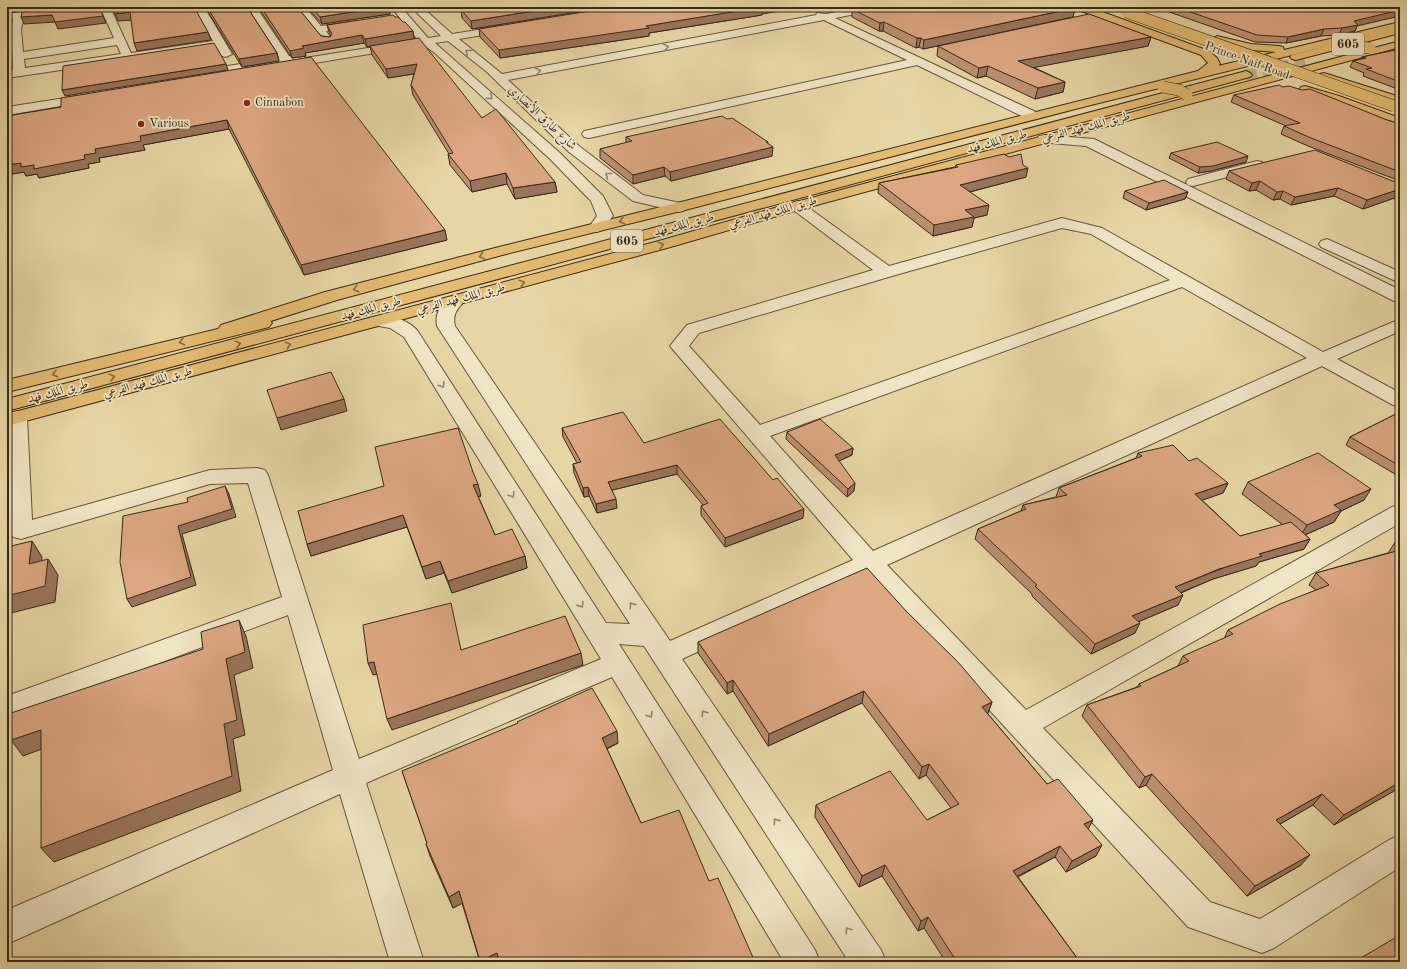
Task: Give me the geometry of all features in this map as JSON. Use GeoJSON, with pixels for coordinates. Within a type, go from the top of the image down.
{"type":"FeatureCollection","features":[{"type":"Feature","properties":{"kind":"main road","name":"Prince Naif Road"},"geometry":{"type":"LineString","coordinates":[[1080,7],[1099,11],[1136,27]]}},
{"type":"Feature","properties":{"kind":"main road","name":"Prince Naif Road"},"geometry":{"type":"LineString","coordinates":[[1099,11],[1121,11],[1163,21],[1217,39]]}},
{"type":"Feature","properties":{"kind":"main road","name":"Prince Naif Road"},"geometry":{"type":"LineString","coordinates":[[1121,11],[1394,106]]}},
{"type":"Feature","properties":{"kind":"main road"},"geometry":{"type":"LineString","coordinates":[[1136,27],[1152,29],[1165,27],[1168,25],[1163,21]]}},
{"type":"Feature","properties":{"kind":"main road","name":"طريق الملك فهد الفرعي"},"geometry":{"type":"LineString","coordinates":[[10,414],[379,321],[661,246],[797,206],[1101,124],[1185,98],[1263,69],[1306,48],[1400,25]]}},
{"type":"Feature","properties":{"kind":"main road"},"geometry":{"type":"LineString","coordinates":[[1136,27],[1205,54],[1213,60],[1214,64],[1203,73]]}},
{"type":"Feature","properties":{"kind":"main road","name":"605"},"geometry":{"type":"LineString","coordinates":[[1305,62],[1400,30]]}},
{"type":"Feature","properties":{"kind":"main road","name":"605"},"geometry":{"type":"LineString","coordinates":[[1305,62],[1400,37]]}},
{"type":"Feature","properties":{"kind":"main road"},"geometry":{"type":"LineString","coordinates":[[1217,39],[1270,49],[1306,48]]}},
{"type":"Feature","properties":{"kind":"main road"},"geometry":{"type":"LineString","coordinates":[[1217,39],[1254,53],[1263,69],[1258,86],[1290,88],[1335,99]]}},
{"type":"Feature","properties":{"kind":"main road"},"geometry":{"type":"LineString","coordinates":[[1347,39],[1356,47],[1386,48]]}},
{"type":"Feature","properties":{"kind":"main road"},"geometry":{"type":"LineString","coordinates":[[1181,44],[1263,69],[1335,99],[1400,122]]}},
{"type":"Feature","properties":{"kind":"main road","name":"طريق الملك فهد الفرعي"},"geometry":{"type":"LineString","coordinates":[[207,336],[331,296],[1203,73],[1263,69],[1305,62],[1336,62],[1400,44]]}},
{"type":"Feature","properties":{"kind":"main road"},"geometry":{"type":"LineString","coordinates":[[1263,69],[1305,62]]}},
{"type":"Feature","properties":{"kind":"main road"},"geometry":{"type":"LineString","coordinates":[[1336,62],[1332,69],[1334,72],[1346,81],[1367,90],[1394,106]]}},
{"type":"Feature","properties":{"kind":"main road"},"geometry":{"type":"LineString","coordinates":[[1263,69],[1320,77],[1367,90]]}},
{"type":"Feature","properties":{"kind":"main road","name":"طريق الملك فهد"},"geometry":{"type":"LineString","coordinates":[[7,386],[207,336],[343,305],[1263,69]]}},
{"type":"Feature","properties":{"kind":"main road","name":"طريق الملك فهد"},"geometry":{"type":"LineString","coordinates":[[10,414],[1263,69]]}},
{"type":"Feature","properties":{"kind":"main road"},"geometry":{"type":"LineString","coordinates":[[1148,87],[1177,89],[1182,91],[1185,98]]}},
{"type":"Feature","properties":{"kind":"main road"},"geometry":{"type":"LineString","coordinates":[[1352,105],[1342,96],[1345,94],[1358,92],[1394,106]]}},
{"type":"Feature","properties":{"kind":"street"},"geometry":{"type":"LineString","coordinates":[[7,17],[76,7]]}},
{"type":"Feature","properties":{"kind":"street"},"geometry":{"type":"LineString","coordinates":[[199,7],[235,69]]}},
{"type":"Feature","properties":{"kind":"street"},"geometry":{"type":"LineString","coordinates":[[251,7],[286,60]]}},
{"type":"Feature","properties":{"kind":"street"},"geometry":{"type":"LineString","coordinates":[[300,7],[320,29],[336,52]]}},
{"type":"Feature","properties":{"kind":"street"},"geometry":{"type":"LineString","coordinates":[[396,7],[423,39]]}},
{"type":"Feature","properties":{"kind":"street"},"geometry":{"type":"LineString","coordinates":[[495,74],[810,10],[833,7]]}},
{"type":"Feature","properties":{"kind":"street"},"geometry":{"type":"LineString","coordinates":[[495,74],[877,7]]}},
{"type":"Feature","properties":{"kind":"street"},"geometry":{"type":"LineString","coordinates":[[418,9],[433,8]]}},
{"type":"Feature","properties":{"kind":"street","name":"شارع طارق الأنصاري"},"geometry":{"type":"LineString","coordinates":[[418,9],[495,74],[564,140],[638,198],[680,207]]}},
{"type":"Feature","properties":{"kind":"street"},"geometry":{"type":"LineString","coordinates":[[120,10],[106,10],[127,56]]}},
{"type":"Feature","properties":{"kind":"street"},"geometry":{"type":"LineString","coordinates":[[810,10],[918,57],[1033,116]]}},
{"type":"Feature","properties":{"kind":"street"},"geometry":{"type":"LineString","coordinates":[[1081,20],[1099,11]]}},
{"type":"Feature","properties":{"kind":"street"},"geometry":{"type":"LineString","coordinates":[[19,15],[12,30],[20,73]]}},
{"type":"Feature","properties":{"kind":"street"},"geometry":{"type":"LineString","coordinates":[[390,18],[405,16]]}},
{"type":"Feature","properties":{"kind":"street"},"geometry":{"type":"LineString","coordinates":[[320,29],[366,22]]}},
{"type":"Feature","properties":{"kind":"street"},"geometry":{"type":"LineString","coordinates":[[7,111],[516,24]]}},
{"type":"Feature","properties":{"kind":"street"},"geometry":{"type":"LineString","coordinates":[[7,105],[423,39]]}},
{"type":"Feature","properties":{"kind":"street","name":"شارع طارق الأنصاري"},"geometry":{"type":"LineString","coordinates":[[423,39],[440,52],[554,156],[598,199],[605,216],[597,227]]}},
{"type":"Feature","properties":{"kind":"street"},"geometry":{"type":"LineString","coordinates":[[18,56],[119,41]]}},
{"type":"Feature","properties":{"kind":"street"},"geometry":{"type":"LineString","coordinates":[[7,74],[220,43]]}},
{"type":"Feature","properties":{"kind":"street"},"geometry":{"type":"LineString","coordinates":[[564,140],[918,57]]}},
{"type":"Feature","properties":{"kind":"street"},"geometry":{"type":"LineString","coordinates":[[1101,124],[1101,140],[1400,278]]}},
{"type":"Feature","properties":{"kind":"street"},"geometry":{"type":"LineString","coordinates":[[1044,139],[1089,142],[1400,297]]}},
{"type":"Feature","properties":{"kind":"street"},"geometry":{"type":"LineString","coordinates":[[1193,182],[1273,161]]}},
{"type":"Feature","properties":{"kind":"street"},"geometry":{"type":"LineString","coordinates":[[797,206],[886,272]]}},
{"type":"Feature","properties":{"kind":"street"},"geometry":{"type":"LineString","coordinates":[[1400,401],[1322,359],[1096,231],[1062,222],[692,329],[679,346],[870,563],[1200,914],[1262,936],[1400,850]]}},
{"type":"Feature","properties":{"kind":"street"},"geometry":{"type":"LineString","coordinates":[[756,434],[1183,281]]}},
{"type":"Feature","properties":{"kind":"street"},"geometry":{"type":"LineString","coordinates":[[456,300],[447,310],[445,321],[446,326],[870,962]]}},
{"type":"Feature","properties":{"kind":"street"},"geometry":{"type":"LineString","coordinates":[[379,321],[398,324],[408,330],[618,663],[803,962]]}},
{"type":"Feature","properties":{"kind":"street"},"geometry":{"type":"LineString","coordinates":[[598,632],[659,646],[870,563],[1400,324]]}},
{"type":"Feature","properties":{"kind":"street"},"geometry":{"type":"LineString","coordinates":[[423,354],[424,350],[432,344],[444,340],[457,342]]}},
{"type":"Feature","properties":{"kind":"street"},"geometry":{"type":"LineString","coordinates":[[10,414],[21,531],[210,477],[257,474],[406,962]]}},
{"type":"Feature","properties":{"kind":"street"},"geometry":{"type":"LineString","coordinates":[[1022,726],[1400,513]]}},
{"type":"Feature","properties":{"kind":"street"},"geometry":{"type":"LineString","coordinates":[[7,708],[296,602]]}},
{"type":"Feature","properties":{"kind":"street"},"geometry":{"type":"LineString","coordinates":[[7,927],[350,776],[618,663]]}},
{"type":"Feature","properties":{"kind":"building"},"geometry":{"type":"Polygon","coordinates":[[[55,7],[99,7],[103,16],[55,22],[52,15],[21,17],[22,12],[55,7]]]}},
{"type":"Feature","properties":{"kind":"building"},"geometry":{"type":"Polygon","coordinates":[[[194,7],[208,32],[134,43],[130,12],[115,14],[112,8],[194,7]]]}},
{"type":"Feature","properties":{"kind":"building"},"geometry":{"type":"Polygon","coordinates":[[[207,7],[247,7],[277,53],[239,59],[207,7]]]}},
{"type":"Feature","properties":{"kind":"building"},"geometry":{"type":"Polygon","coordinates":[[[261,7],[297,7],[321,36],[330,37],[332,34],[327,25],[393,15],[405,22],[413,31],[365,39],[362,35],[302,46],[304,48],[290,51],[261,7]]]}},
{"type":"Feature","properties":{"kind":"building"},"geometry":{"type":"Polygon","coordinates":[[[311,7],[384,7],[320,17],[311,7]]]}},
{"type":"Feature","properties":{"kind":"building"},"geometry":{"type":"Polygon","coordinates":[[[475,7],[559,7],[471,21],[461,10],[478,9],[475,7]]]}},
{"type":"Feature","properties":{"kind":"building"},"geometry":{"type":"Polygon","coordinates":[[[614,7],[762,7],[646,26],[649,28],[499,50],[479,29],[614,7]]]}},
{"type":"Feature","properties":{"kind":"building"},"geometry":{"type":"Polygon","coordinates":[[[864,7],[1075,8],[924,40],[884,22],[880,23],[852,9],[864,7]]]}},
{"type":"Feature","properties":{"kind":"building"},"geometry":{"type":"Polygon","coordinates":[[[1176,7],[1251,7],[1258,9],[1266,7],[1400,7],[1400,10],[1354,21],[1358,25],[1324,29],[1288,37],[1257,35],[1176,7]]]}},
{"type":"Feature","properties":{"kind":"building"},"geometry":{"type":"Polygon","coordinates":[[[1089,14],[1151,37],[1018,61],[1065,82],[1038,88],[988,66],[979,68],[938,46],[1089,14]]]}},
{"type":"Feature","properties":{"kind":"building"},"geometry":{"type":"Polygon","coordinates":[[[419,38],[482,118],[496,109],[555,182],[513,188],[506,173],[470,181],[448,154],[453,153],[411,85],[417,64],[386,69],[370,46],[419,38]]]}},
{"type":"Feature","properties":{"kind":"building"},"geometry":{"type":"Polygon","coordinates":[[[214,43],[226,64],[62,90],[63,66],[214,43]]]}},
{"type":"Feature","properties":{"kind":"building"},"geometry":{"type":"Polygon","coordinates":[[[1400,49],[1400,82],[1366,69],[1372,68],[1353,61],[1366,58],[1362,57],[1400,49]]]}},
{"type":"Feature","properties":{"kind":"building"},"geometry":{"type":"Polygon","coordinates":[[[311,57],[445,230],[301,265],[227,120],[140,136],[141,141],[95,149],[96,153],[84,155],[85,159],[34,169],[34,165],[21,167],[21,163],[7,165],[7,116],[61,107],[61,98],[311,57]]]}},
{"type":"Feature","properties":{"kind":"building"},"geometry":{"type":"Polygon","coordinates":[[[1279,85],[1302,90],[1310,89],[1400,124],[1400,172],[1311,138],[1284,126],[1300,123],[1234,95],[1279,85]]]}},
{"type":"Feature","properties":{"kind":"building"},"geometry":{"type":"Polygon","coordinates":[[[722,116],[727,119],[732,118],[773,147],[670,172],[664,167],[633,175],[600,149],[632,141],[626,137],[722,116]]]}},
{"type":"Feature","properties":{"kind":"building"},"geometry":{"type":"Polygon","coordinates":[[[1217,142],[1248,156],[1213,166],[1200,167],[1171,153],[1217,142]]]}},
{"type":"Feature","properties":{"kind":"building"},"geometry":{"type":"Polygon","coordinates":[[[1315,150],[1400,184],[1400,189],[1367,200],[1338,188],[1295,197],[1283,191],[1277,192],[1260,181],[1252,183],[1229,171],[1315,150]]]}},
{"type":"Feature","properties":{"kind":"building"},"geometry":{"type":"Polygon","coordinates":[[[1004,154],[1009,157],[1021,154],[1023,165],[1028,168],[960,185],[989,205],[965,210],[974,217],[934,225],[879,183],[958,167],[956,165],[1004,154]]]}},
{"type":"Feature","properties":{"kind":"building"},"geometry":{"type":"Polygon","coordinates":[[[1164,180],[1188,192],[1149,203],[1125,191],[1164,180]]]}},
{"type":"Feature","properties":{"kind":"building"},"geometry":{"type":"Polygon","coordinates":[[[331,372],[344,399],[277,418],[267,390],[331,372]]]}},
{"type":"Feature","properties":{"kind":"building"},"geometry":{"type":"Polygon","coordinates":[[[623,412],[644,443],[720,419],[773,480],[777,478],[804,509],[725,538],[701,506],[708,503],[677,465],[608,482],[616,499],[596,504],[588,487],[583,488],[573,464],[581,462],[562,428],[623,412]]]}},
{"type":"Feature","properties":{"kind":"building"},"geometry":{"type":"Polygon","coordinates":[[[1400,412],[1400,466],[1350,437],[1400,412]]]}},
{"type":"Feature","properties":{"kind":"building"},"geometry":{"type":"Polygon","coordinates":[[[820,419],[853,448],[835,455],[855,483],[848,489],[787,432],[820,419]]]}},
{"type":"Feature","properties":{"kind":"building"},"geometry":{"type":"Polygon","coordinates":[[[458,428],[478,484],[473,485],[495,535],[512,529],[525,556],[448,581],[440,561],[422,567],[403,515],[307,544],[298,511],[384,486],[375,447],[458,428]]]}},
{"type":"Feature","properties":{"kind":"building"},"geometry":{"type":"Polygon","coordinates":[[[1173,445],[1189,461],[1197,458],[1228,483],[1195,494],[1240,536],[1291,522],[1310,539],[1259,554],[1262,556],[1219,569],[1175,587],[1183,595],[1132,616],[1140,623],[1095,644],[1035,586],[1037,585],[978,529],[1026,509],[1023,505],[1067,495],[1059,488],[1142,456],[1138,453],[1173,445]]]}},
{"type":"Feature","properties":{"kind":"building"},"geometry":{"type":"Polygon","coordinates":[[[1318,453],[1371,489],[1334,505],[1341,510],[1307,525],[1248,482],[1318,453]]]}},
{"type":"Feature","properties":{"kind":"building"},"geometry":{"type":"Polygon","coordinates":[[[225,486],[232,509],[178,526],[191,577],[127,599],[120,562],[123,516],[188,502],[187,498],[225,486]]]}},
{"type":"Feature","properties":{"kind":"building"},"geometry":{"type":"Polygon","coordinates":[[[32,541],[29,564],[48,559],[45,586],[7,596],[7,547],[32,541]]]}},
{"type":"Feature","properties":{"kind":"building"},"geometry":{"type":"Polygon","coordinates":[[[1400,550],[1400,775],[1398,776],[1400,777],[1400,782],[1344,815],[1322,794],[1276,820],[1310,855],[1255,886],[1152,774],[1145,777],[1087,705],[1141,686],[1139,684],[1189,661],[1183,656],[1233,634],[1228,630],[1280,604],[1329,585],[1316,573],[1400,550]]]}},
{"type":"Feature","properties":{"kind":"building"},"geometry":{"type":"Polygon","coordinates":[[[867,568],[907,612],[958,662],[992,702],[982,707],[1047,784],[1058,779],[1093,820],[1084,824],[1102,845],[1072,861],[1060,846],[1013,871],[1080,962],[957,962],[928,917],[921,921],[885,865],[862,876],[816,805],[890,771],[927,820],[959,804],[929,764],[922,767],[864,691],[769,734],[733,680],[727,683],[698,642],[867,568]]]}},
{"type":"Feature","properties":{"kind":"building"},"geometry":{"type":"Polygon","coordinates":[[[451,603],[461,650],[565,616],[581,653],[387,719],[374,662],[368,663],[363,625],[451,603]]]}},
{"type":"Feature","properties":{"kind":"building"},"geometry":{"type":"Polygon","coordinates":[[[239,620],[245,652],[226,659],[237,720],[224,724],[232,776],[41,848],[41,730],[11,740],[11,713],[203,649],[201,632],[239,620]]]}},
{"type":"Feature","properties":{"kind":"building"},"geometry":{"type":"Polygon","coordinates":[[[592,688],[617,731],[602,738],[641,823],[679,810],[709,881],[718,878],[755,962],[500,962],[497,953],[480,961],[459,891],[449,897],[426,844],[427,843],[402,771],[518,723],[517,722],[592,688]]]}},
{"type":"Feature","properties":{"kind":"building"},"geometry":{"type":"Polygon","coordinates":[[[1400,935],[1400,962],[1354,962],[1400,935]]]}},
{"type":"Feature","properties":{"kind":"building"},"geometry":{"type":"Polygon","coordinates":[[[764,959],[765,962],[756,962],[764,959]]]}},
{"type":"Feature","properties":{"kind":"tunnel"},"geometry":{"type":"LineString","coordinates":[[1246,75],[1306,61]]}},
{"type":"Feature","properties":{"kind":"place","name":"Cinnabon"},"geometry":{"type":"Point","coordinates":[247,103]}},
{"type":"Feature","properties":{"kind":"place","name":"Various"},"geometry":{"type":"Point","coordinates":[141,124]}}]}
